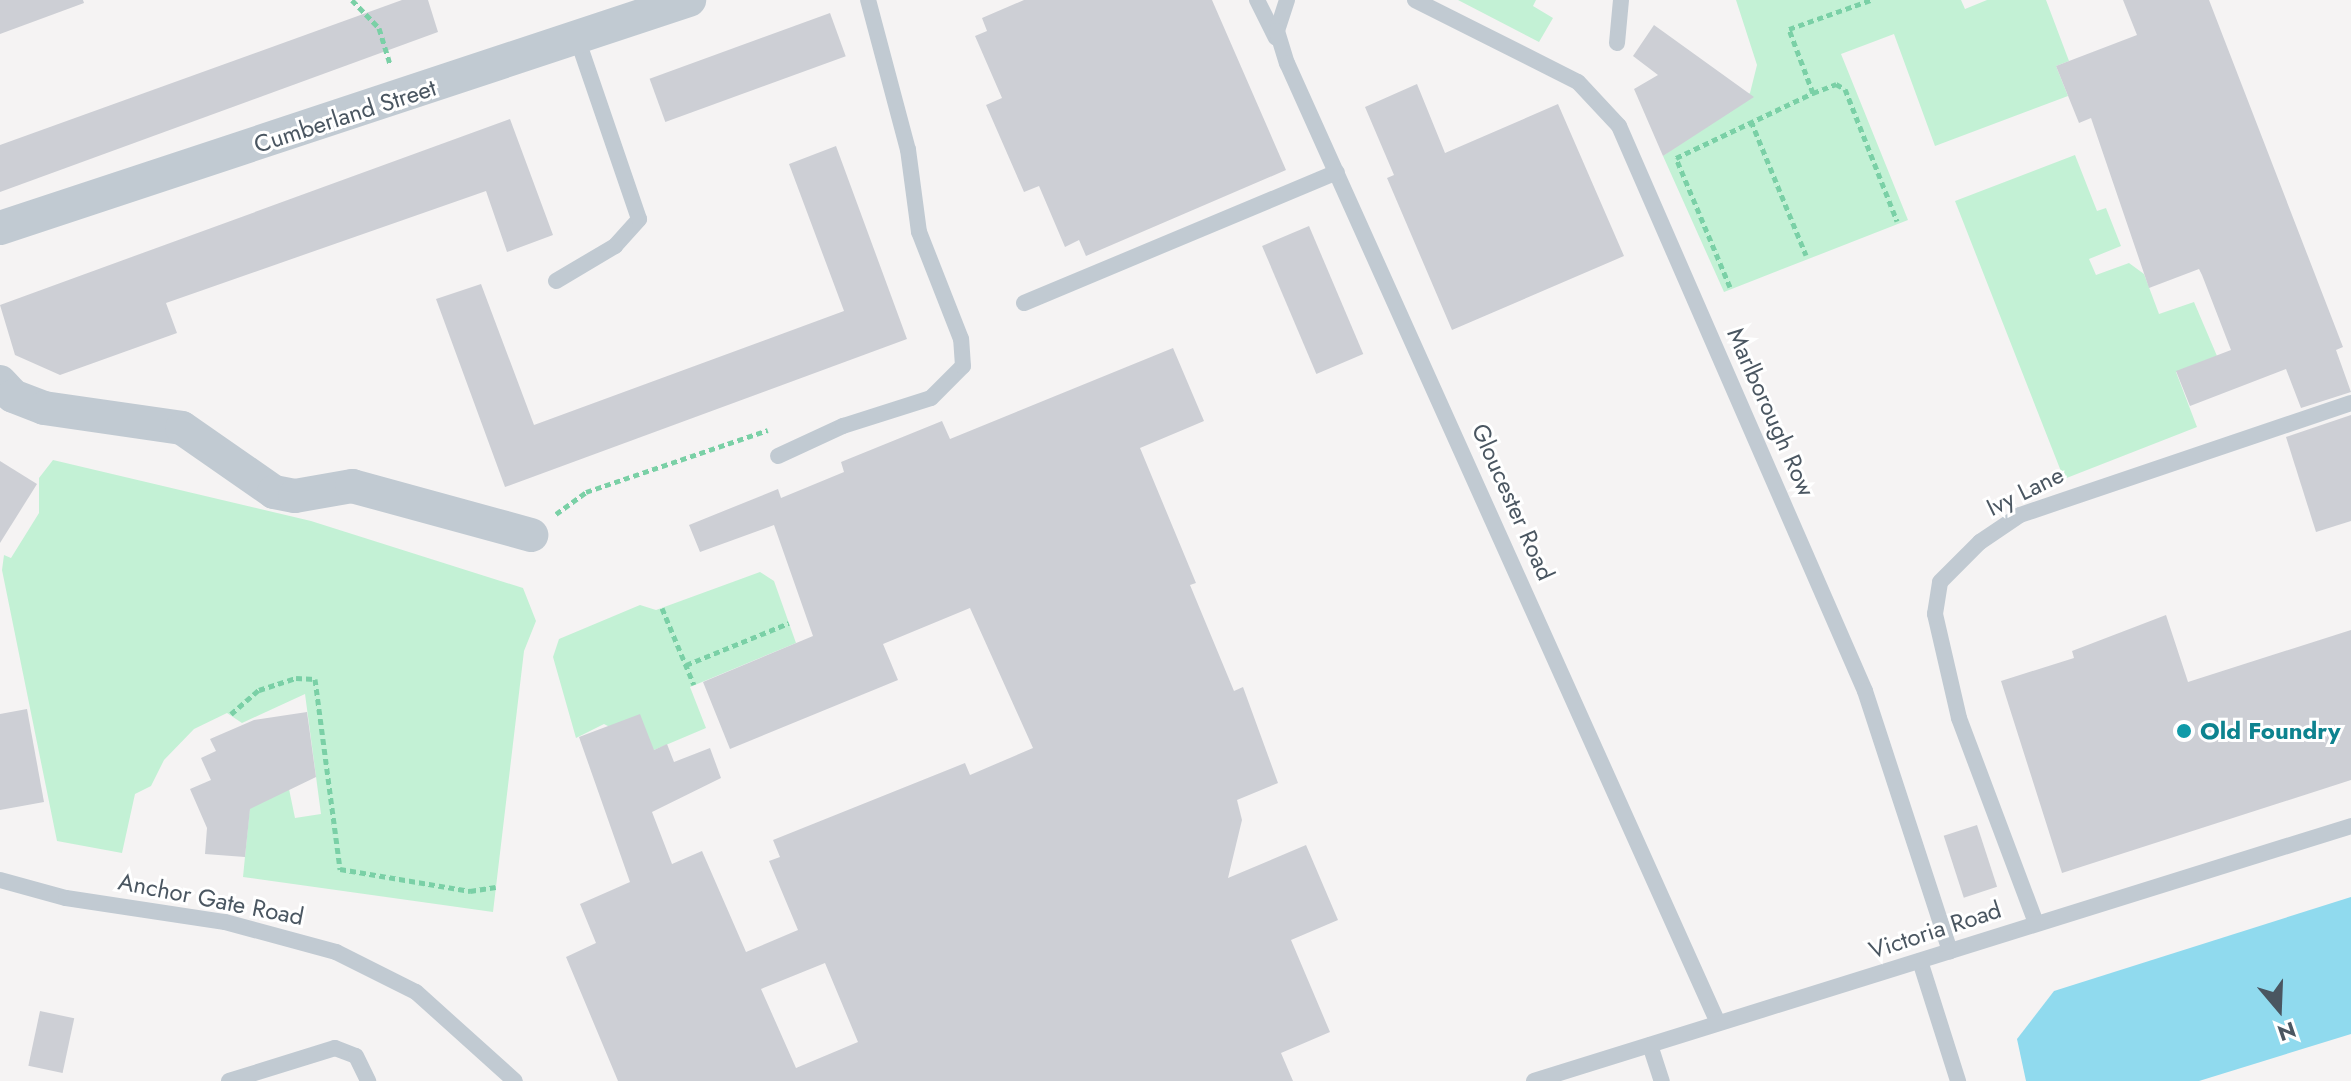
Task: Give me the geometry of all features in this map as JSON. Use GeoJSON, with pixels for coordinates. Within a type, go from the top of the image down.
{"type":"FeatureCollection","features":[{"type":"Feature","properties":{"kind":"street","name":"Cumberland Street"},"geometry":{"type":"LineString","coordinates":[[0,228],[578,41],[689,0]]}},
{"type":"Feature","properties":{"kind":"street"},"geometry":{"type":"LineString","coordinates":[[0,382],[13,396],[55,411],[182,428],[274,492],[295,496],[352,486],[531,535]]}},
{"type":"Feature","properties":{"kind":"lane"},"geometry":{"type":"LineString","coordinates":[[778,456],[843,426],[931,398],[963,366],[961,339],[919,232],[908,150],[868,0]]}},
{"type":"Feature","properties":{"kind":"lane"},"geometry":{"type":"LineString","coordinates":[[1257,0],[1281,49]]}},
{"type":"Feature","properties":{"kind":"lane","name":"Gloucester Road"},"geometry":{"type":"LineString","coordinates":[[1287,0],[1277,31],[1281,49],[1718,1023]]}},
{"type":"Feature","properties":{"kind":"lane","name":"Marlborough Row"},"geometry":{"type":"LineString","coordinates":[[1415,0],[1578,82],[1619,126],[1870,702],[1950,951]]}},
{"type":"Feature","properties":{"kind":"lane"},"geometry":{"type":"LineString","coordinates":[[1617,43],[1621,0]]}},
{"type":"Feature","properties":{"kind":"lane"},"geometry":{"type":"LineString","coordinates":[[556,281],[615,246],[639,219],[578,41]]}},
{"type":"Feature","properties":{"kind":"lane"},"geometry":{"type":"LineString","coordinates":[[1024,303],[1337,172]]}},
{"type":"Feature","properties":{"kind":"lane","name":"Ivy Lane"},"geometry":{"type":"LineString","coordinates":[[2036,923],[1959,718],[1935,614],[1940,582],[1980,542],[2020,515],[2351,403]]}},
{"type":"Feature","properties":{"kind":"lane","name":"Victoria Road"},"geometry":{"type":"LineString","coordinates":[[1534,1081],[2351,826]]}},
{"type":"Feature","properties":{"kind":"lane","name":"Anchor Gate Road"},"geometry":{"type":"LineString","coordinates":[[0,880],[66,898],[225,922],[336,952],[416,992],[515,1081]]}},
{"type":"Feature","properties":{"kind":"lane"},"geometry":{"type":"LineString","coordinates":[[1920,961],[1958,1081]]}},
{"type":"Feature","properties":{"kind":"lane"},"geometry":{"type":"LineString","coordinates":[[1650,1045],[1662,1081]]}},
{"type":"Feature","properties":{"kind":"lane"},"geometry":{"type":"LineString","coordinates":[[229,1081],[335,1048],[356,1056],[368,1081]]}},
{"type":"Feature","properties":{"kind":"path"},"geometry":{"type":"LineString","coordinates":[[352,0],[379,28],[402,98]]}},
{"type":"Feature","properties":{"kind":"path"},"geometry":{"type":"LineString","coordinates":[[1813,93],[1789,29],[1871,0]]}},
{"type":"Feature","properties":{"kind":"path"},"geometry":{"type":"LineString","coordinates":[[1730,287],[1676,158],[1813,93],[1836,84],[1845,89],[1897,221]]}},
{"type":"Feature","properties":{"kind":"path"},"geometry":{"type":"LineString","coordinates":[[1751,121],[1806,255]]}},
{"type":"Feature","properties":{"kind":"path"},"geometry":{"type":"LineString","coordinates":[[531,535],[586,492],[736,436],[773,429],[778,456]]}},
{"type":"Feature","properties":{"kind":"path"},"geometry":{"type":"LineString","coordinates":[[662,608],[694,685]]}},
{"type":"Feature","properties":{"kind":"path"},"geometry":{"type":"LineString","coordinates":[[686,665],[789,623]]}},
{"type":"Feature","properties":{"kind":"path"},"geometry":{"type":"LineString","coordinates":[[231,714],[259,690],[305,676],[315,679],[340,869],[470,891],[496,887]]}},
{"type":"Feature","properties":{"kind":"green space"},"geometry":{"type":"Polygon","coordinates":[[[1458,0],[1536,0],[1533,6],[1553,18],[1539,42],[1458,0]]]}},
{"type":"Feature","properties":{"kind":"green space"},"geometry":{"type":"Polygon","coordinates":[[[1736,0],[1961,0],[1965,9],[1987,0],[2046,0],[2069,61],[2056,66],[2068,96],[1935,146],[1894,34],[1841,54],[1908,220],[1724,292],[1663,156],[1750,93],[1757,65],[1736,0]]]}},
{"type":"Feature","properties":{"kind":"green space"},"geometry":{"type":"Polygon","coordinates":[[[2075,155],[2097,211],[2106,208],[2121,246],[2089,259],[2096,275],[2129,263],[2144,274],[2159,314],[2194,302],[2217,356],[2176,372],[2197,427],[2064,479],[1955,201],[2075,155]]]}},
{"type":"Feature","properties":{"kind":"green space"},"geometry":{"type":"Polygon","coordinates":[[[53,460],[311,521],[523,588],[536,621],[524,651],[493,912],[243,877],[250,806],[289,789],[295,818],[321,814],[305,694],[242,723],[227,713],[194,729],[164,760],[151,786],[135,794],[122,853],[57,841],[2,570],[4,555],[11,558],[39,513],[39,478],[53,460]]]}},
{"type":"Feature","properties":{"kind":"green space"},"geometry":{"type":"Polygon","coordinates":[[[760,572],[774,581],[796,643],[690,687],[706,728],[654,750],[604,724],[576,738],[553,657],[559,639],[640,605],[656,610],[760,572]]]}},
{"type":"Feature","properties":{"kind":"water"},"geometry":{"type":"Polygon","coordinates":[[[2351,897],[2351,1034],[2199,1081],[2026,1081],[2017,1039],[2054,991],[2351,897]]]}},
{"type":"Feature","properties":{"kind":"building"},"geometry":{"type":"Polygon","coordinates":[[[0,0],[83,0],[84,3],[0,34],[0,0]]]}},
{"type":"Feature","properties":{"kind":"building"},"geometry":{"type":"Polygon","coordinates":[[[402,0],[428,0],[438,32],[0,192],[0,145],[402,0]]]}},
{"type":"Feature","properties":{"kind":"building"},"geometry":{"type":"Polygon","coordinates":[[[1024,0],[1212,0],[1286,170],[1086,256],[1079,240],[1065,247],[1039,186],[1024,192],[986,105],[1002,98],[975,36],[987,31],[982,18],[1024,0]]]}},
{"type":"Feature","properties":{"kind":"building"},"geometry":{"type":"Polygon","coordinates":[[[2123,0],[2209,0],[2343,347],[2336,350],[2351,392],[2301,408],[2286,369],[2190,406],[2176,371],[2231,350],[2202,275],[2199,269],[2149,288],[2091,118],[2079,123],[2056,66],[2137,35],[2123,0]]]}},
{"type":"Feature","properties":{"kind":"building"},"geometry":{"type":"Polygon","coordinates":[[[830,13],[846,56],[665,122],[650,79],[830,13]]]}},
{"type":"Feature","properties":{"kind":"building"},"geometry":{"type":"Polygon","coordinates":[[[1654,25],[1754,97],[1663,156],[1634,89],[1658,75],[1633,56],[1654,25]]]}},
{"type":"Feature","properties":{"kind":"building"},"geometry":{"type":"Polygon","coordinates":[[[1417,84],[1445,153],[1558,104],[1624,256],[1452,330],[1387,178],[1394,175],[1365,107],[1417,84]]]}},
{"type":"Feature","properties":{"kind":"building"},"geometry":{"type":"Polygon","coordinates":[[[510,119],[553,235],[507,252],[486,191],[166,303],[177,333],[60,375],[15,355],[0,305],[510,119]]]}},
{"type":"Feature","properties":{"kind":"building"},"geometry":{"type":"Polygon","coordinates":[[[836,146],[907,339],[505,487],[436,299],[481,284],[534,425],[844,311],[789,164],[836,146]]]}},
{"type":"Feature","properties":{"kind":"building"},"geometry":{"type":"Polygon","coordinates":[[[1309,226],[1363,354],[1316,374],[1262,246],[1309,226]]]}},
{"type":"Feature","properties":{"kind":"building"},"geometry":{"type":"Polygon","coordinates":[[[1173,348],[1204,421],[1140,448],[1196,583],[1190,585],[1234,691],[1243,687],[1278,783],[1237,800],[1242,820],[1228,878],[1306,845],[1338,920],[1291,940],[1330,1032],[1281,1053],[1293,1081],[618,1081],[566,957],[596,943],[580,904],[630,882],[579,737],[640,714],[654,750],[667,744],[674,762],[710,748],[721,778],[652,812],[672,864],[702,851],[746,952],[798,930],[769,861],[780,857],[773,840],[965,763],[970,775],[1033,748],[970,608],[883,644],[898,680],[730,749],[703,682],[813,636],[774,525],[700,552],[689,525],[778,489],[781,498],[844,472],[841,462],[942,421],[950,439],[1173,348]],[[825,963],[761,989],[796,1068],[858,1042],[825,963]]]}},
{"type":"Feature","properties":{"kind":"building"},"geometry":{"type":"Polygon","coordinates":[[[2351,415],[2351,521],[2316,532],[2286,437],[2351,415]]]}},
{"type":"Feature","properties":{"kind":"building"},"geometry":{"type":"Polygon","coordinates":[[[0,461],[37,484],[0,543],[0,461]]]}},
{"type":"Feature","properties":{"kind":"building","name":"Old Foundry"},"geometry":{"type":"Polygon","coordinates":[[[2166,615],[2188,682],[2351,630],[2351,780],[2062,873],[2001,681],[2074,658],[2072,651],[2166,615]]]}},
{"type":"Feature","properties":{"kind":"building"},"geometry":{"type":"Polygon","coordinates":[[[27,709],[44,802],[0,810],[0,714],[27,709]]]}},
{"type":"Feature","properties":{"kind":"building"},"geometry":{"type":"Polygon","coordinates":[[[307,712],[316,777],[250,809],[245,857],[205,854],[207,828],[190,789],[211,780],[201,758],[216,751],[210,739],[254,720],[307,712]]]}},
{"type":"Feature","properties":{"kind":"building"},"geometry":{"type":"Polygon","coordinates":[[[1977,825],[1997,887],[1964,898],[1944,836],[1977,825]]]}},
{"type":"Feature","properties":{"kind":"building"},"geometry":{"type":"Polygon","coordinates":[[[40,1011],[74,1018],[63,1073],[28,1066],[40,1011]]]}},
{"type":"Feature","properties":{"kind":"place","name":"Old Foundry"},"geometry":{"type":"Point","coordinates":[2184,731]}}]}
